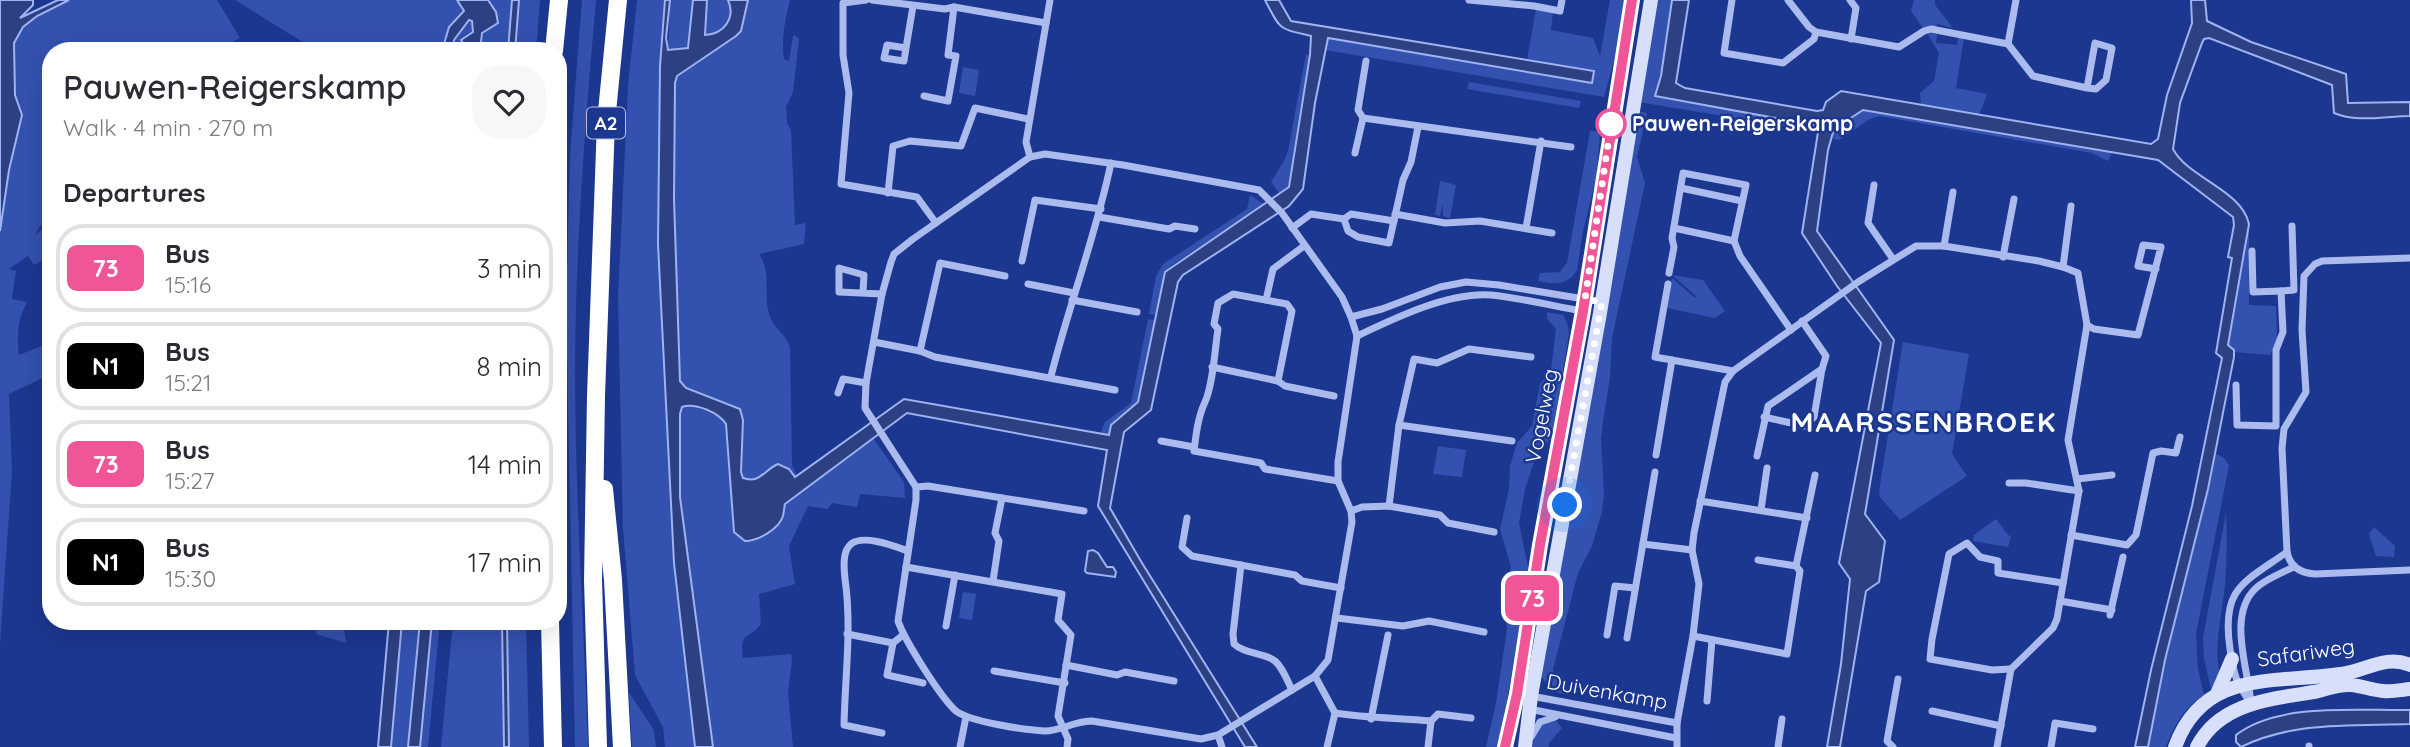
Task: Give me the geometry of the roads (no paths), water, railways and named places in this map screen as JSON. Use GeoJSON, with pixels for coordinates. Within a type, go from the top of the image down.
{"type":"FeatureCollection","features":[{"type":"Feature","properties":{"kind":"highway"},"geometry":{"type":"LineString","coordinates":[[555,42],[559,0]]}},
{"type":"Feature","properties":{"kind":"highway","name":"A2"},"geometry":{"type":"LineString","coordinates":[[598,747],[593,580],[596,396],[604,149],[618,0]]}},
{"type":"Feature","properties":{"kind":"highway","name":"A2"},"geometry":{"type":"LineString","coordinates":[[596,396],[613,580],[622,747]]}},
{"type":"Feature","properties":{"kind":"highway"},"geometry":{"type":"LineString","coordinates":[[550,630],[553,747]]}},
{"type":"Feature","properties":{"kind":"street"},"geometry":{"type":"LineString","coordinates":[[866,0],[843,3],[843,55],[849,93],[841,184],[917,197],[936,223]]}},
{"type":"Feature","properties":{"kind":"street"},"geometry":{"type":"LineString","coordinates":[[872,0],[945,9],[954,6],[1046,23]]}},
{"type":"Feature","properties":{"kind":"street"},"geometry":{"type":"LineString","coordinates":[[1030,157],[1026,142],[1028,119],[1050,0]]}},
{"type":"Feature","properties":{"kind":"street"},"geometry":{"type":"LineString","coordinates":[[1469,0],[1535,3],[1560,10],[1562,0]]}},
{"type":"Feature","properties":{"kind":"street","name":"Vogelweg"},"geometry":{"type":"LineString","coordinates":[[1526,747],[1522,702],[1540,545],[1584,305],[1632,0]]}},
{"type":"Feature","properties":{"kind":"street","name":"Vogelweg"},"geometry":{"type":"LineString","coordinates":[[1505,747],[1522,702],[1601,308],[1651,0]]}},
{"type":"Feature","properties":{"kind":"street"},"geometry":{"type":"LineString","coordinates":[[1732,0],[1724,53],[1783,63],[1814,39],[1816,32]]}},
{"type":"Feature","properties":{"kind":"street"},"geometry":{"type":"LineString","coordinates":[[1788,0],[1816,32],[1899,47],[1923,31],[1931,29],[2008,44],[2033,76],[2087,88],[2096,89],[2106,80],[2112,48],[2110,46],[2095,43],[2087,88]]}},
{"type":"Feature","properties":{"kind":"street"},"geometry":{"type":"LineString","coordinates":[[1850,0],[1856,8],[1851,39]]}},
{"type":"Feature","properties":{"kind":"street"},"geometry":{"type":"LineString","coordinates":[[2008,44],[2016,0]]}},
{"type":"Feature","properties":{"kind":"street"},"geometry":{"type":"LineString","coordinates":[[906,48],[913,6]]}},
{"type":"Feature","properties":{"kind":"street"},"geometry":{"type":"LineString","coordinates":[[924,96],[948,101],[956,56],[948,55],[954,6]]}},
{"type":"Feature","properties":{"kind":"street"},"geometry":{"type":"LineString","coordinates":[[1355,153],[1363,118],[1358,110],[1366,61]]}},
{"type":"Feature","properties":{"kind":"street"},"geometry":{"type":"LineString","coordinates":[[888,193],[893,146],[910,141],[961,146],[975,108],[1028,119]]}},
{"type":"Feature","properties":{"kind":"street"},"geometry":{"type":"LineString","coordinates":[[1363,118],[1571,147]]}},
{"type":"Feature","properties":{"kind":"street"},"geometry":{"type":"LineString","coordinates":[[1344,219],[1348,231],[1357,237],[1388,243],[1405,173],[1412,162],[1418,127]]}},
{"type":"Feature","properties":{"kind":"street"},"geometry":{"type":"LineString","coordinates":[[1526,228],[1541,141]]}},
{"type":"Feature","properties":{"kind":"street"},"geometry":{"type":"LineString","coordinates":[[1045,153],[1259,190],[1282,213],[1342,297],[1351,317],[1357,336],[1338,462],[1338,481],[1351,511],[1352,522],[1328,660],[1315,676],[1218,736],[1193,738],[1092,720],[1047,731],[966,716],[947,701],[903,635],[898,621],[916,487],[864,408],[882,294],[894,254],[1030,157],[1045,153]]}},
{"type":"Feature","properties":{"kind":"street"},"geometry":{"type":"LineString","coordinates":[[1051,376],[1100,213],[1111,163]]}},
{"type":"Feature","properties":{"kind":"street"},"geometry":{"type":"LineString","coordinates":[[1669,273],[1683,173],[1745,185],[1734,242],[1740,256],[1791,330]]}},
{"type":"Feature","properties":{"kind":"street"},"geometry":{"type":"LineString","coordinates":[[1874,185],[1868,223],[1894,259]]}},
{"type":"Feature","properties":{"kind":"street"},"geometry":{"type":"LineString","coordinates":[[1681,188],[1742,201]]}},
{"type":"Feature","properties":{"kind":"street"},"geometry":{"type":"LineString","coordinates":[[1944,246],[1953,192]]}},
{"type":"Feature","properties":{"kind":"street"},"geometry":{"type":"LineString","coordinates":[[2003,257],[2014,199]]}},
{"type":"Feature","properties":{"kind":"street"},"geometry":{"type":"LineString","coordinates":[[1022,261],[1035,200],[1169,229],[1175,226],[1195,229]]}},
{"type":"Feature","properties":{"kind":"street"},"geometry":{"type":"LineString","coordinates":[[2063,267],[2071,206]]}},
{"type":"Feature","properties":{"kind":"street"},"geometry":{"type":"LineString","coordinates":[[1292,228],[1311,214],[1344,219],[1351,214],[1445,223],[1480,221],[1552,233]]}},
{"type":"Feature","properties":{"kind":"street"},"geometry":{"type":"LineString","coordinates":[[2252,251],[2253,292],[2294,290],[2292,226]]}},
{"type":"Feature","properties":{"kind":"street"},"geometry":{"type":"LineString","coordinates":[[1674,228],[1734,242]]}},
{"type":"Feature","properties":{"kind":"street"},"geometry":{"type":"LineString","coordinates":[[1266,300],[1273,269],[1304,246]]}},
{"type":"Feature","properties":{"kind":"street"},"geometry":{"type":"LineString","coordinates":[[1668,284],[1655,357],[1733,371],[1838,295],[1916,246],[1944,246],[2039,261],[2078,274],[2087,326],[2068,440],[2079,491],[2057,619],[2053,628],[2011,669],[1997,747]]}},
{"type":"Feature","properties":{"kind":"street"},"geometry":{"type":"LineString","coordinates":[[2410,258],[2335,260],[2315,264],[2308,269],[2302,283],[2306,392],[2284,429],[2282,448],[2287,552],[2294,567],[2305,573],[2410,570]]}},
{"type":"Feature","properties":{"kind":"street"},"geometry":{"type":"LineString","coordinates":[[920,351],[940,263],[1005,276]]}},
{"type":"Feature","properties":{"kind":"street"},"geometry":{"type":"LineString","coordinates":[[863,292],[863,275],[839,268],[839,292],[882,294]]}},
{"type":"Feature","properties":{"kind":"street"},"geometry":{"type":"LineString","coordinates":[[2087,326],[2138,335],[2156,269]]}},
{"type":"Feature","properties":{"kind":"street"},"geometry":{"type":"LineString","coordinates":[[1351,317],[1382,309],[1440,287],[1466,282],[1499,285],[1601,308]]}},
{"type":"Feature","properties":{"kind":"street"},"geometry":{"type":"LineString","coordinates":[[1028,284],[1137,312]]}},
{"type":"Feature","properties":{"kind":"street"},"geometry":{"type":"LineString","coordinates":[[2236,385],[2237,425],[2276,426],[2276,350],[2283,332],[2281,291]]}},
{"type":"Feature","properties":{"kind":"street"},"geometry":{"type":"LineString","coordinates":[[1278,381],[1292,311],[1287,304],[1233,294],[1218,303],[1214,324],[1219,329],[1205,402],[1200,408],[1194,451],[1261,463],[1265,469],[1338,481]]}},
{"type":"Feature","properties":{"kind":"street"},"geometry":{"type":"LineString","coordinates":[[1357,336],[1431,305],[1472,296],[1491,295],[1584,305]]}},
{"type":"Feature","properties":{"kind":"street"},"geometry":{"type":"LineString","coordinates":[[1765,417],[1805,426],[1814,417],[1826,356],[1802,321]]}},
{"type":"Feature","properties":{"kind":"street"},"geometry":{"type":"LineString","coordinates":[[2283,332],[2302,331]]}},
{"type":"Feature","properties":{"kind":"street"},"geometry":{"type":"LineString","coordinates":[[874,342],[920,351],[935,357],[1051,376],[1059,381],[1115,390]]}},
{"type":"Feature","properties":{"kind":"street"},"geometry":{"type":"LineString","coordinates":[[1389,506],[1399,425],[1414,359],[1437,363],[1469,349],[1531,357]]}},
{"type":"Feature","properties":{"kind":"street"},"geometry":{"type":"LineString","coordinates":[[1656,455],[1672,360]]}},
{"type":"Feature","properties":{"kind":"street"},"geometry":{"type":"LineString","coordinates":[[1212,367],[1334,396]]}},
{"type":"Feature","properties":{"kind":"street"},"geometry":{"type":"LineString","coordinates":[[1757,456],[1768,406],[1822,369]]}},
{"type":"Feature","properties":{"kind":"street","name":"Duivenkamp"},"geometry":{"type":"LineString","coordinates":[[1677,747],[1677,723],[1693,636],[1699,584],[1692,550],[1725,382],[1733,371]]}},
{"type":"Feature","properties":{"kind":"street"},"geometry":{"type":"LineString","coordinates":[[838,393],[843,379],[866,383]]}},
{"type":"Feature","properties":{"kind":"street"},"geometry":{"type":"LineString","coordinates":[[1399,425],[1512,441]]}},
{"type":"Feature","properties":{"kind":"street"},"geometry":{"type":"LineString","coordinates":[[2071,535],[2127,545],[2136,535],[2152,453],[2176,453],[2180,437]]}},
{"type":"Feature","properties":{"kind":"street"},"geometry":{"type":"LineString","coordinates":[[1161,441],[1194,447]]}},
{"type":"Feature","properties":{"kind":"street"},"geometry":{"type":"LineString","coordinates":[[1761,510],[1767,468]]}},
{"type":"Feature","properties":{"kind":"street"},"geometry":{"type":"LineString","coordinates":[[1626,638],[1655,472]]}},
{"type":"Feature","properties":{"kind":"street"},"geometry":{"type":"LineString","coordinates":[[1796,566],[1815,475]]}},
{"type":"Feature","properties":{"kind":"street"},"geometry":{"type":"LineString","coordinates":[[2077,478],[2112,475]]}},
{"type":"Feature","properties":{"kind":"street"},"geometry":{"type":"LineString","coordinates":[[2009,483],[2079,491]]}},
{"type":"Feature","properties":{"kind":"street"},"geometry":{"type":"LineString","coordinates":[[916,487],[928,486],[1084,511]]}},
{"type":"Feature","properties":{"kind":"street"},"geometry":{"type":"LineString","coordinates":[[993,581],[999,541],[995,533],[1002,498]]}},
{"type":"Feature","properties":{"kind":"street"},"geometry":{"type":"LineString","coordinates":[[1700,501],[1807,518]]}},
{"type":"Feature","properties":{"kind":"street"},"geometry":{"type":"LineString","coordinates":[[1351,511],[1362,507],[1389,506],[1440,515],[1448,523],[1494,532]]}},
{"type":"Feature","properties":{"kind":"street"},"geometry":{"type":"LineString","coordinates":[[1187,518],[1182,547],[1192,556],[1295,575],[1302,581],[1341,588]]}},
{"type":"Feature","properties":{"kind":"street"},"geometry":{"type":"LineString","coordinates":[[881,733],[844,725],[846,550],[859,540],[881,542],[908,551]]}},
{"type":"Feature","properties":{"kind":"street"},"geometry":{"type":"LineString","coordinates":[[2011,669],[1992,670],[1930,659],[1949,554],[1966,542],[1980,558],[1998,561],[1998,573],[2063,583]]}},
{"type":"Feature","properties":{"kind":"street"},"geometry":{"type":"LineString","coordinates":[[1643,544],[1692,550]]}},
{"type":"Feature","properties":{"kind":"street"},"geometry":{"type":"LineString","coordinates":[[2244,684],[2232,659],[2227,624],[2228,610],[2234,594],[2245,581],[2287,552]]}},
{"type":"Feature","properties":{"kind":"street"},"geometry":{"type":"LineString","coordinates":[[2060,601],[2111,613],[2123,557]]}},
{"type":"Feature","properties":{"kind":"street"},"geometry":{"type":"LineString","coordinates":[[1693,636],[1787,654],[1800,571],[1796,566],[1758,560]]}},
{"type":"Feature","properties":{"kind":"street"},"geometry":{"type":"LineString","coordinates":[[1241,565],[1234,644],[1241,651],[1273,659],[1292,690]]}},
{"type":"Feature","properties":{"kind":"street"},"geometry":{"type":"LineString","coordinates":[[906,567],[1062,594],[1058,620],[1071,635],[1058,716],[1068,739],[1067,747]]}},
{"type":"Feature","properties":{"kind":"street"},"geometry":{"type":"LineString","coordinates":[[2244,684],[2240,626],[2243,606],[2256,587],[2294,567]]}},
{"type":"Feature","properties":{"kind":"street"},"geometry":{"type":"LineString","coordinates":[[946,626],[955,575]]}},
{"type":"Feature","properties":{"kind":"street"},"geometry":{"type":"LineString","coordinates":[[1607,635],[1615,586],[1635,588]]}},
{"type":"Feature","properties":{"kind":"street"},"geometry":{"type":"LineString","coordinates":[[1337,618],[1403,626],[1429,621],[1484,632]]}},
{"type":"Feature","properties":{"kind":"street"},"geometry":{"type":"LineString","coordinates":[[847,634],[893,643]]}},
{"type":"Feature","properties":{"kind":"street"},"geometry":{"type":"LineString","coordinates":[[903,635],[893,643],[887,676],[923,683]]}},
{"type":"Feature","properties":{"kind":"street"},"geometry":{"type":"LineString","coordinates":[[1371,719],[1388,635]]}},
{"type":"Feature","properties":{"kind":"street"},"geometry":{"type":"LineString","coordinates":[[1707,701],[1712,640]]}},
{"type":"Feature","properties":{"kind":"street"},"geometry":{"type":"LineString","coordinates":[[2217,694],[2232,659]]}},
{"type":"Feature","properties":{"kind":"street"},"geometry":{"type":"LineString","coordinates":[[2383,691],[2375,675],[2376,668],[2384,661]]}},
{"type":"Feature","properties":{"kind":"street","name":"Safariweg"},"geometry":{"type":"LineString","coordinates":[[2175,747],[2188,720],[2197,709],[2217,694],[2244,684],[2349,673],[2384,661],[2410,665]]}},
{"type":"Feature","properties":{"kind":"street"},"geometry":{"type":"LineString","coordinates":[[1066,665],[1117,674],[1125,671],[1174,681]]}},
{"type":"Feature","properties":{"kind":"street"},"geometry":{"type":"LineString","coordinates":[[994,671],[1065,684]]}},
{"type":"Feature","properties":{"kind":"street"},"geometry":{"type":"LineString","coordinates":[[1315,676],[1335,713],[1327,747]]}},
{"type":"Feature","properties":{"kind":"street"},"geometry":{"type":"LineString","coordinates":[[1893,747],[1887,741],[1898,679]]}},
{"type":"Feature","properties":{"kind":"street","name":"Safariweg"},"geometry":{"type":"LineString","coordinates":[[2244,684],[2251,703]]}},
{"type":"Feature","properties":{"kind":"street","name":"Safariweg"},"geometry":{"type":"LineString","coordinates":[[2197,747],[2219,720],[2251,703],[2318,691],[2335,685],[2383,691],[2410,689]]}},
{"type":"Feature","properties":{"kind":"street","name":"Duivenkamp"},"geometry":{"type":"LineString","coordinates":[[1522,702],[1564,716],[1676,738]]}},
{"type":"Feature","properties":{"kind":"street","name":"Duivenkamp"},"geometry":{"type":"LineString","coordinates":[[1522,702],[1677,723]]}},
{"type":"Feature","properties":{"kind":"street"},"geometry":{"type":"LineString","coordinates":[[1932,711],[2001,726]]}},
{"type":"Feature","properties":{"kind":"street"},"geometry":{"type":"LineString","coordinates":[[1335,713],[1371,719],[1390,717],[1431,721]]}},
{"type":"Feature","properties":{"kind":"street"},"geometry":{"type":"LineString","coordinates":[[1428,747],[1431,721],[1438,715],[1471,718]]}},
{"type":"Feature","properties":{"kind":"street"},"geometry":{"type":"LineString","coordinates":[[960,747],[966,716]]}},
{"type":"Feature","properties":{"kind":"street","name":"Duivenkamp"},"geometry":{"type":"LineString","coordinates":[[1526,747],[1540,722],[1564,716]]}},
{"type":"Feature","properties":{"kind":"street"},"geometry":{"type":"LineString","coordinates":[[1777,747],[1782,719]]}},
{"type":"Feature","properties":{"kind":"street"},"geometry":{"type":"LineString","coordinates":[[2051,747],[2055,723],[2093,729]]}},
{"type":"Feature","properties":{"kind":"street"},"geometry":{"type":"LineString","coordinates":[[1218,736],[1222,747]]}},
{"type":"Feature","properties":{"kind":"place","name":"Pauwen-Reigerskamp"},"geometry":{"type":"Point","coordinates":[1611,124]}},
{"type":"Feature","properties":{"kind":"district","name":"MAARSSENBROEK"},"geometry":{"type":"Point","coordinates":[1924,422]}}]}
